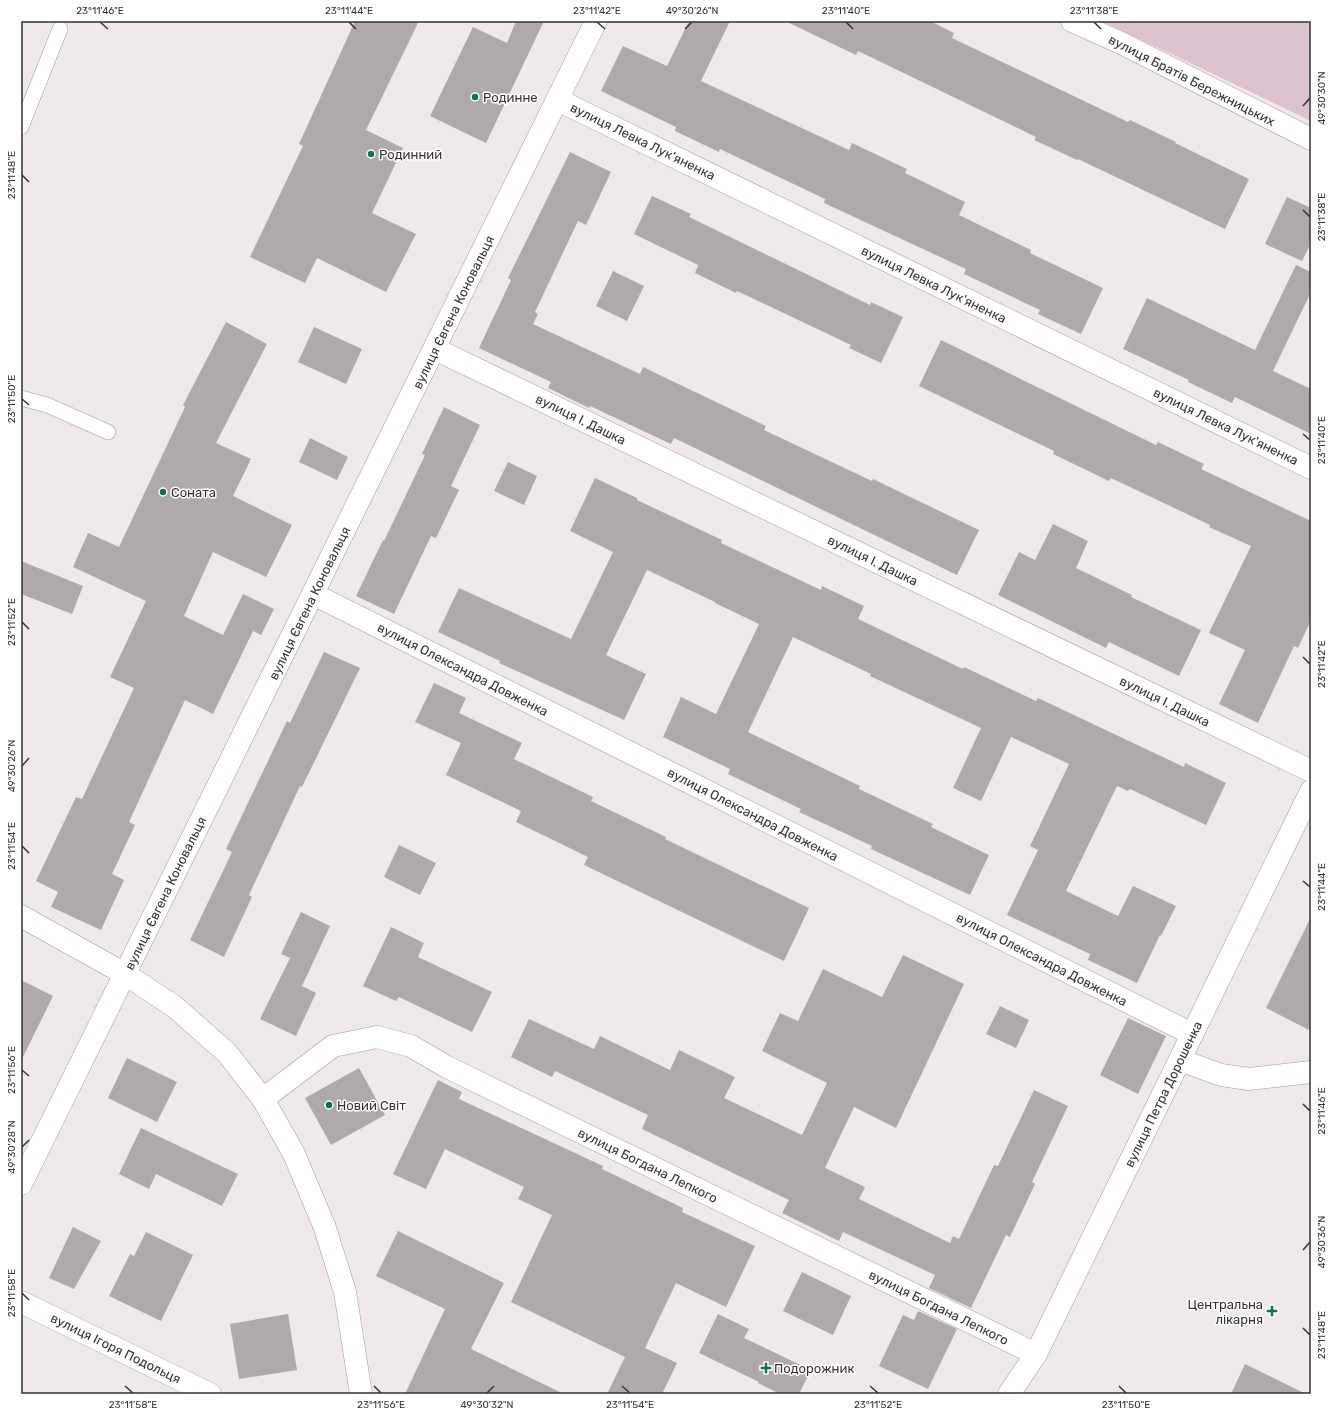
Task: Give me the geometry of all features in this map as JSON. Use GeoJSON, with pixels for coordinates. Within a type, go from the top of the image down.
{"type":"FeatureCollection","features":[{"type":"Feature","properties":{"kind":"street","name":"вулиця Євгена Коновальця"},"geometry":{"type":"LineString","coordinates":[[21,1184],[596,21]]}},
{"type":"Feature","properties":{"kind":"street","name":"вулиця Братів Бережницьких"},"geometry":{"type":"LineString","coordinates":[[1072,21],[1121,43],[1311,139]]}},
{"type":"Feature","properties":{"kind":"street","name":"вулиця Левка Лук'яненка"},"geometry":{"type":"LineString","coordinates":[[558,100],[1311,468]]}},
{"type":"Feature","properties":{"kind":"street","name":"вулиця І. Дашка"},"geometry":{"type":"LineString","coordinates":[[435,349],[1311,771]]}},
{"type":"Feature","properties":{"kind":"street","name":"вулиця Олександра Довженка"},"geometry":{"type":"LineString","coordinates":[[313,594],[1192,1034]]}},
{"type":"Feature","properties":{"kind":"street","name":"вулиця Петра Дорошенка"},"geometry":{"type":"LineString","coordinates":[[1009,1394],[1036,1354],[1311,790]]}},
{"type":"Feature","properties":{"kind":"street"},"geometry":{"type":"LineString","coordinates":[[21,916],[125,974],[175,1007],[227,1053],[263,1099],[294,1154],[325,1228],[345,1292],[361,1394]]}},
{"type":"Feature","properties":{"kind":"street","name":"вулиця Богдана Лепкого"},"geometry":{"type":"LineString","coordinates":[[263,1099],[333,1046],[377,1037],[411,1046],[447,1067],[1036,1354]]}},
{"type":"Feature","properties":{"kind":"street"},"geometry":{"type":"LineString","coordinates":[[1180,1060],[1221,1075],[1249,1079],[1311,1072]]}},
{"type":"Feature","properties":{"kind":"street","name":"вулиця Ігоря Подольця"},"geometry":{"type":"LineString","coordinates":[[21,1302],[210,1394]]}},
{"type":"Feature","properties":{"kind":"lane"},"geometry":{"type":"LineString","coordinates":[[21,127],[60,29]]}},
{"type":"Feature","properties":{"kind":"lane"},"geometry":{"type":"LineString","coordinates":[[21,398],[46,405],[108,432]]}},
{"type":"Feature","properties":{"kind":"shaded area"},"geometry":{"type":"Polygon","coordinates":[[[1102,21],[1311,21],[1311,121],[1102,21]]]}},
{"type":"Feature","properties":{"kind":"building"},"geometry":{"type":"Polygon","coordinates":[[[355,21],[419,21],[366,130],[403,148],[372,213],[416,234],[386,292],[317,258],[305,283],[250,257],[303,146],[299,144],[355,21]]]}},
{"type":"Feature","properties":{"kind":"building"},"geometry":{"type":"Polygon","coordinates":[[[516,21],[544,21],[486,143],[430,116],[473,27],[507,43],[516,21]]]}},
{"type":"Feature","properties":{"kind":"building"},"geometry":{"type":"Polygon","coordinates":[[[689,21],[730,21],[701,81],[849,150],[852,143],[907,169],[905,173],[965,202],[959,215],[1031,250],[1030,253],[1103,288],[1081,334],[1038,314],[1040,310],[964,274],[966,269],[824,203],[825,199],[720,149],[719,152],[675,131],[676,127],[601,91],[623,46],[667,66],[689,21]]]}},
{"type":"Feature","properties":{"kind":"building"},"geometry":{"type":"Polygon","coordinates":[[[785,21],[930,21],[954,33],[952,38],[1128,122],[1130,120],[1249,179],[1225,229],[1078,159],[1077,160],[1034,140],[1036,137],[858,51],[856,55],[785,21]]]}},
{"type":"Feature","properties":{"kind":"building"},"geometry":{"type":"Polygon","coordinates":[[[570,152],[611,172],[586,225],[578,221],[535,312],[538,314],[533,324],[640,374],[643,367],[766,426],[764,430],[872,481],[873,479],[979,530],[957,575],[674,438],[671,444],[590,406],[589,408],[548,388],[551,382],[479,348],[511,280],[508,278],[570,152]]]}},
{"type":"Feature","properties":{"kind":"building"},"geometry":{"type":"Polygon","coordinates":[[[652,196],[691,214],[689,217],[870,305],[871,302],[903,317],[881,363],[849,348],[851,345],[737,291],[736,293],[695,273],[698,265],[634,234],[652,196]]]}},
{"type":"Feature","properties":{"kind":"building"},"geometry":{"type":"Polygon","coordinates":[[[1287,197],[1311,208],[1311,243],[1302,261],[1265,244],[1287,197]]]}},
{"type":"Feature","properties":{"kind":"building"},"geometry":{"type":"Polygon","coordinates":[[[1296,265],[1311,272],[1311,292],[1273,371],[1311,389],[1311,434],[1235,397],[1232,403],[1188,382],[1189,380],[1123,349],[1147,298],[1255,350],[1296,265]]]}},
{"type":"Feature","properties":{"kind":"building"},"geometry":{"type":"Polygon","coordinates":[[[613,271],[644,286],[627,321],[596,306],[613,271]]]}},
{"type":"Feature","properties":{"kind":"building"},"geometry":{"type":"Polygon","coordinates":[[[226,322],[267,344],[216,443],[251,459],[233,496],[292,525],[266,577],[213,552],[184,616],[223,635],[243,594],[274,609],[261,635],[253,631],[213,714],[185,700],[129,822],[135,825],[112,874],[124,880],[101,930],[51,907],[58,892],[36,881],[76,797],[82,799],[134,688],[110,677],[146,601],[73,567],[88,533],[119,547],[185,407],[183,405],[226,322]]]}},
{"type":"Feature","properties":{"kind":"building"},"geometry":{"type":"Polygon","coordinates":[[[314,327],[362,349],[346,384],[298,362],[314,327]]]}},
{"type":"Feature","properties":{"kind":"building"},"geometry":{"type":"Polygon","coordinates":[[[941,340],[1156,445],[1158,442],[1204,464],[1201,469],[1311,521],[1311,620],[1298,648],[1294,646],[1258,723],[1219,704],[1245,650],[1209,633],[1251,546],[1209,527],[1210,525],[1111,478],[1109,481],[1053,454],[1054,451],[919,386],[941,340]]]}},
{"type":"Feature","properties":{"kind":"building"},"geometry":{"type":"Polygon","coordinates":[[[444,407],[480,425],[451,486],[459,490],[436,538],[431,536],[394,614],[356,596],[425,455],[422,454],[444,407]]]}},
{"type":"Feature","properties":{"kind":"building"},"geometry":{"type":"Polygon","coordinates":[[[310,438],[348,457],[337,480],[299,462],[310,438]]]}},
{"type":"Feature","properties":{"kind":"building"},"geometry":{"type":"Polygon","coordinates":[[[508,462],[537,476],[524,505],[494,491],[508,462]]]}},
{"type":"Feature","properties":{"kind":"building"},"geometry":{"type":"Polygon","coordinates":[[[595,478],[637,498],[637,500],[722,540],[721,543],[821,590],[822,586],[864,606],[858,619],[963,669],[964,667],[1036,701],[1038,698],[1184,767],[1185,763],[1226,783],[1206,825],[1130,789],[1128,791],[1117,786],[1066,891],[1118,916],[1133,886],[1176,906],[1137,983],[1088,960],[1090,954],[1007,915],[1038,850],[1030,846],[1069,764],[1011,737],[981,801],[953,788],[981,728],[870,676],[871,674],[793,637],[748,732],[860,786],[859,789],[933,824],[931,827],[989,855],[970,895],[871,849],[872,846],[799,812],[801,809],[728,774],[730,769],[663,737],[681,697],[716,714],[759,624],[715,602],[647,570],[606,655],[646,674],[624,720],[499,663],[500,661],[438,632],[459,588],[571,639],[613,552],[570,531],[595,478]]]}},
{"type":"Feature","properties":{"kind":"building"},"geometry":{"type":"Polygon","coordinates":[[[1053,524],[1088,541],[1076,568],[1132,595],[1131,597],[1201,630],[1179,676],[1109,642],[1106,648],[998,595],[1019,552],[1035,560],[1053,524]]]}},
{"type":"Feature","properties":{"kind":"building"},"geometry":{"type":"Polygon","coordinates":[[[21,561],[83,586],[72,614],[21,594],[21,561]]]}},
{"type":"Feature","properties":{"kind":"building"},"geometry":{"type":"Polygon","coordinates":[[[324,652],[360,668],[302,787],[300,786],[249,895],[252,897],[224,957],[190,940],[232,852],[226,849],[287,721],[290,723],[324,652]]]}},
{"type":"Feature","properties":{"kind":"building"},"geometry":{"type":"Polygon","coordinates":[[[434,683],[466,698],[459,713],[522,743],[514,759],[593,797],[591,801],[666,837],[665,839],[809,908],[784,961],[584,865],[588,857],[516,822],[521,811],[446,775],[461,743],[415,722],[434,683]]]}},
{"type":"Feature","properties":{"kind":"building"},"geometry":{"type":"Polygon","coordinates":[[[399,845],[436,863],[420,895],[384,877],[399,845]]]}},
{"type":"Feature","properties":{"kind":"building"},"geometry":{"type":"Polygon","coordinates":[[[301,912],[330,926],[302,986],[316,993],[296,1036],[260,1019],[290,958],[281,954],[301,912]]]}},
{"type":"Feature","properties":{"kind":"building"},"geometry":{"type":"Polygon","coordinates":[[[1311,917],[1311,1031],[1266,1008],[1311,917]]]}},
{"type":"Feature","properties":{"kind":"building"},"geometry":{"type":"Polygon","coordinates":[[[391,927],[424,943],[418,957],[492,992],[472,1032],[399,997],[396,1001],[363,986],[391,927]]]}},
{"type":"Feature","properties":{"kind":"building"},"geometry":{"type":"Polygon","coordinates":[[[903,955],[964,984],[896,1128],[854,1107],[825,1168],[865,1187],[859,1199],[950,1243],[953,1236],[959,1239],[994,1165],[998,1166],[1034,1090],[1068,1106],[1032,1182],[1035,1184],[1010,1237],[1006,1235],[971,1308],[929,1288],[935,1275],[843,1232],[839,1241],[782,1213],[789,1200],[642,1129],[648,1115],[555,1071],[552,1077],[511,1057],[529,1019],[594,1049],[600,1036],[670,1070],[679,1050],[735,1077],[724,1098],[802,1135],[827,1083],[762,1051],[780,1013],[798,1021],[823,969],[882,997],[903,955]]]}},
{"type":"Feature","properties":{"kind":"building"},"geometry":{"type":"Polygon","coordinates":[[[21,980],[53,996],[21,1061],[21,980]]]}},
{"type":"Feature","properties":{"kind":"building"},"geometry":{"type":"Polygon","coordinates":[[[1000,1006],[1029,1020],[1016,1048],[986,1034],[1000,1006]]]}},
{"type":"Feature","properties":{"kind":"building"},"geometry":{"type":"Polygon","coordinates":[[[1128,1018],[1166,1036],[1138,1094],[1100,1075],[1128,1018]]]}},
{"type":"Feature","properties":{"kind":"building"},"geometry":{"type":"Polygon","coordinates":[[[127,1058],[177,1082],[157,1122],[108,1098],[127,1058]]]}},
{"type":"Feature","properties":{"kind":"building"},"geometry":{"type":"Polygon","coordinates":[[[359,1068],[385,1115],[331,1145],[305,1098],[359,1068]]]}},
{"type":"Feature","properties":{"kind":"building"},"geometry":{"type":"Polygon","coordinates":[[[438,1080],[462,1092],[459,1099],[603,1166],[602,1169],[683,1208],[682,1212],[755,1246],[726,1307],[676,1283],[645,1348],[677,1363],[662,1394],[607,1394],[625,1357],[511,1302],[552,1215],[518,1199],[524,1187],[445,1149],[426,1189],[393,1174],[438,1080]]]}},
{"type":"Feature","properties":{"kind":"building"},"geometry":{"type":"Polygon","coordinates":[[[141,1128],[238,1174],[222,1206],[156,1174],[149,1189],[119,1174],[141,1128]]]}},
{"type":"Feature","properties":{"kind":"building"},"geometry":{"type":"Polygon","coordinates":[[[73,1227],[101,1241],[74,1289],[49,1278],[73,1227]]]}},
{"type":"Feature","properties":{"kind":"building"},"geometry":{"type":"Polygon","coordinates":[[[398,1231],[504,1283],[471,1349],[564,1394],[405,1394],[445,1309],[376,1276],[398,1231]]]}},
{"type":"Feature","properties":{"kind":"building"},"geometry":{"type":"Polygon","coordinates":[[[146,1232],[193,1255],[161,1321],[109,1296],[130,1254],[134,1256],[146,1232]]]}},
{"type":"Feature","properties":{"kind":"building"},"geometry":{"type":"Polygon","coordinates":[[[802,1272],[851,1296],[833,1335],[783,1311],[802,1272]]]}},
{"type":"Feature","properties":{"kind":"building"},"geometry":{"type":"Polygon","coordinates":[[[918,1311],[957,1329],[928,1389],[879,1366],[903,1315],[914,1320],[918,1311]]]}},
{"type":"Feature","properties":{"kind":"building"},"geometry":{"type":"Polygon","coordinates":[[[288,1314],[297,1370],[239,1379],[230,1324],[288,1314]]]}},
{"type":"Feature","properties":{"kind":"building"},"geometry":{"type":"Polygon","coordinates":[[[718,1314],[749,1329],[744,1338],[811,1370],[799,1394],[780,1394],[758,1383],[759,1382],[699,1353],[718,1314]]]}},
{"type":"Feature","properties":{"kind":"building"},"geometry":{"type":"Polygon","coordinates":[[[1245,1364],[1306,1394],[1231,1394],[1245,1364]]]}},
{"type":"Feature","properties":{"kind":"place","name":"Родинне"},"geometry":{"type":"Point","coordinates":[475,97]}},
{"type":"Feature","properties":{"kind":"place","name":"Родинний"},"geometry":{"type":"Point","coordinates":[371,154]}},
{"type":"Feature","properties":{"kind":"place","name":"Соната"},"geometry":{"type":"Point","coordinates":[163,492]}},
{"type":"Feature","properties":{"kind":"place","name":"Новий Світ"},"geometry":{"type":"Point","coordinates":[329,1105]}},
{"type":"Feature","properties":{"kind":"place","name":"Центральна лікарня"},"geometry":{"type":"Point","coordinates":[1272,1311]}},
{"type":"Feature","properties":{"kind":"place","name":"Подорожник"},"geometry":{"type":"Point","coordinates":[766,1368]}}]}
